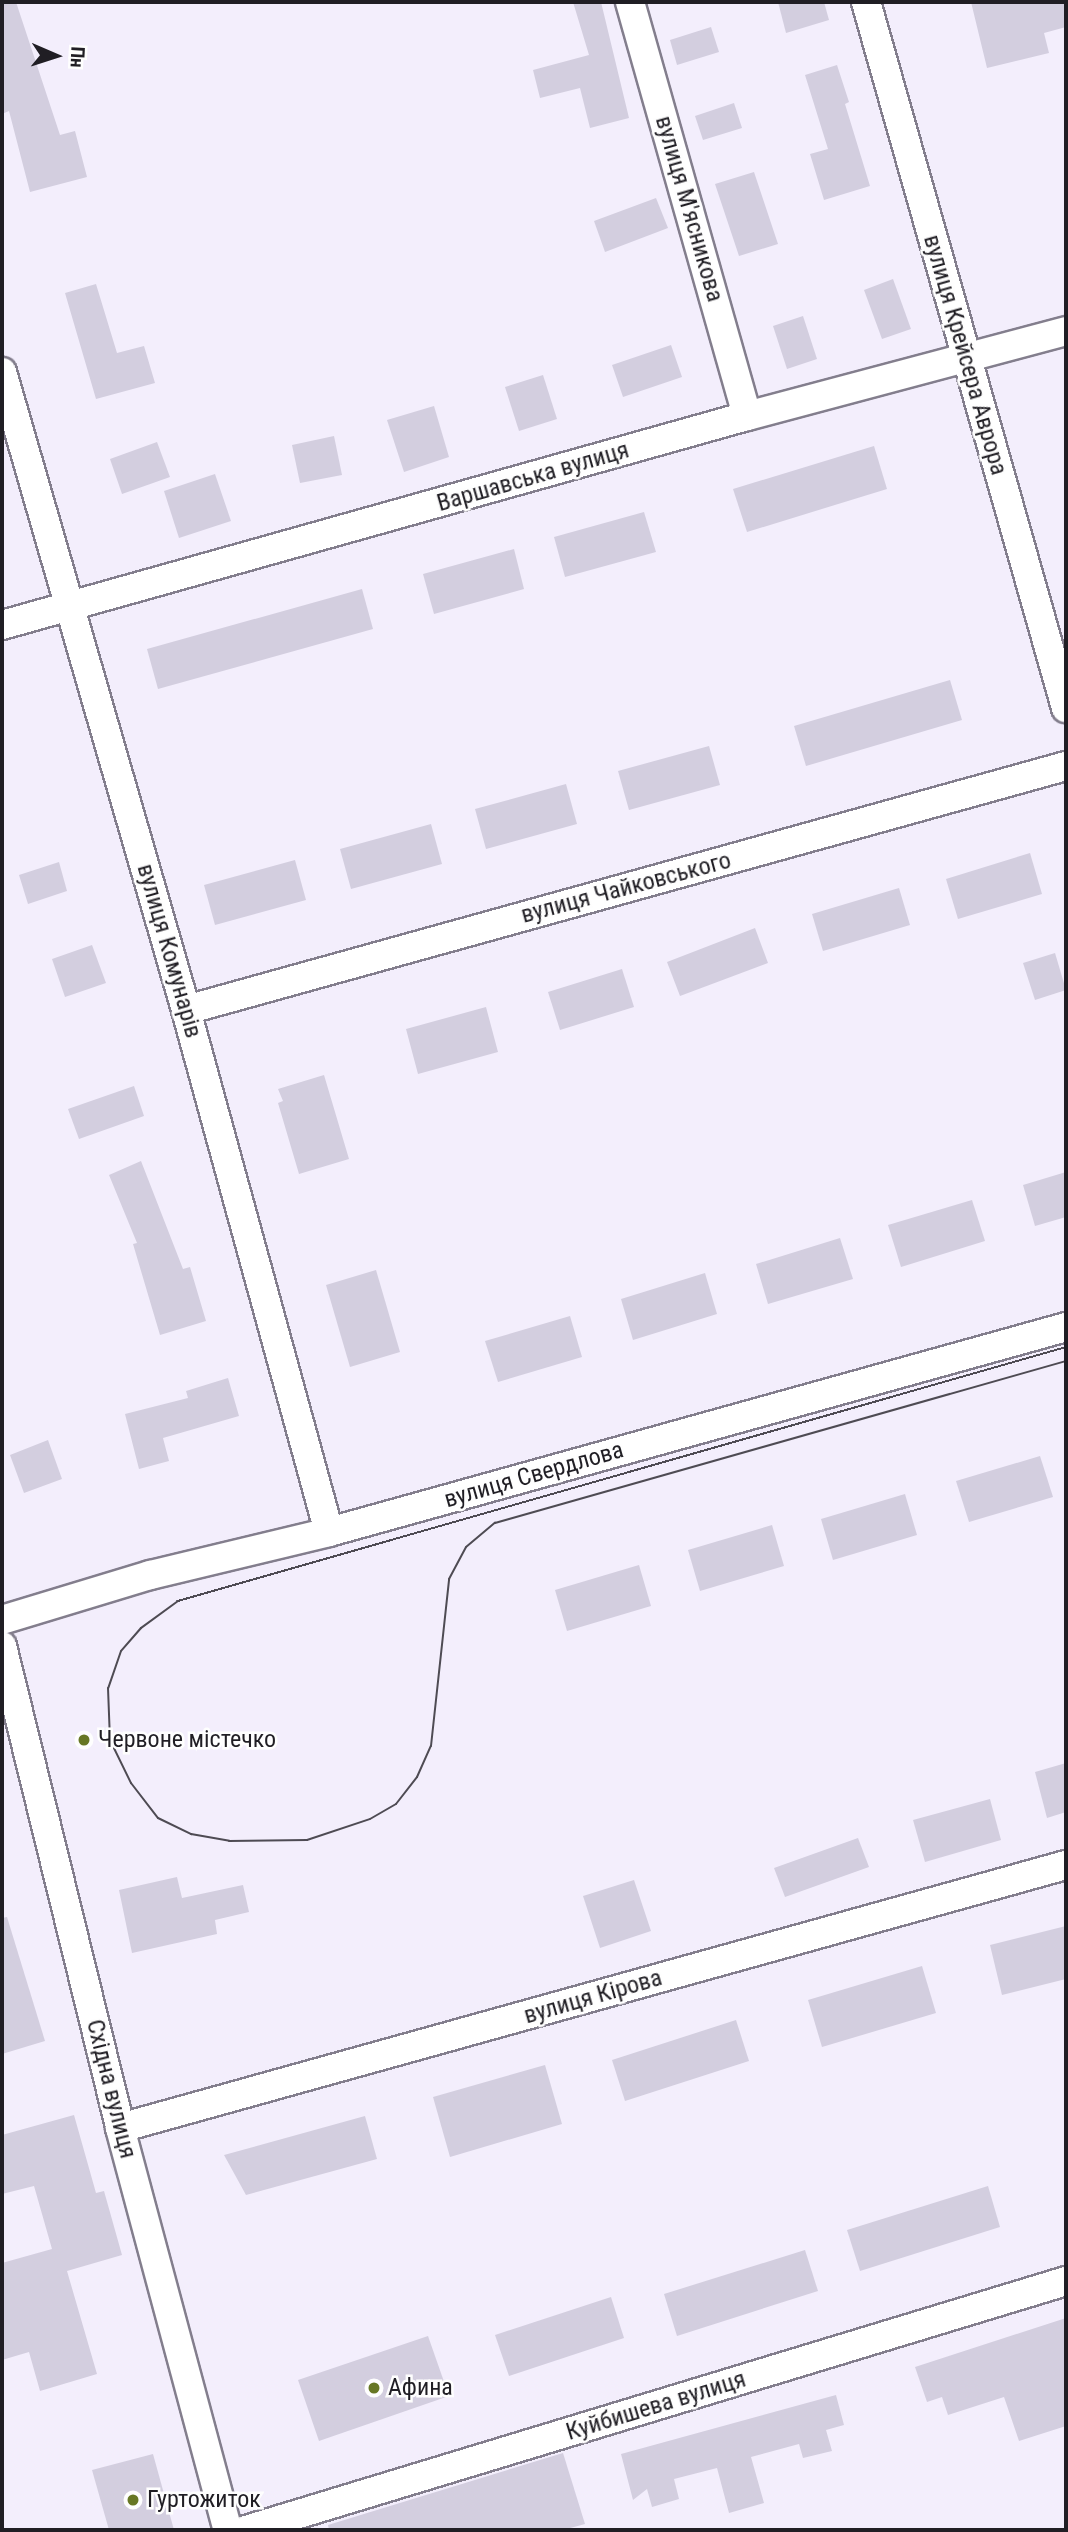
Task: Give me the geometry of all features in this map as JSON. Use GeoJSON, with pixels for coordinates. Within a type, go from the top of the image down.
{"type":"FeatureCollection","features":[{"type":"Feature","properties":{"kind":"street","name":"вулиця М'ясникова"},"geometry":{"type":"LineString","coordinates":[[630,2],[747,416]]}},
{"type":"Feature","properties":{"kind":"street","name":"вулиця Крейсера Аврора"},"geometry":{"type":"LineString","coordinates":[[866,2],[1066,708]]}},
{"type":"Feature","properties":{"kind":"street","name":"Варшавська вулиця"},"geometry":{"type":"LineString","coordinates":[[2,625],[71,608],[747,416],[1066,331]]}},
{"type":"Feature","properties":{"kind":"street","name":"вулиця Комунарів"},"geometry":{"type":"LineString","coordinates":[[2,372],[186,1010],[328,1532]]}},
{"type":"Feature","properties":{"kind":"street","name":"вулиця Чайковського"},"geometry":{"type":"LineString","coordinates":[[186,1010],[1066,766]]}},
{"type":"Feature","properties":{"kind":"street","name":"вулиця Свердлова"},"geometry":{"type":"LineString","coordinates":[[2,1620],[150,1575],[328,1532],[1066,1327]]}},
{"type":"Feature","properties":{"kind":"street","name":"Східна вулиця"},"geometry":{"type":"LineString","coordinates":[[2,1646],[120,2128],[228,2530]]}},
{"type":"Feature","properties":{"kind":"street","name":"вулиця Кірова"},"geometry":{"type":"LineString","coordinates":[[120,2128],[1066,1866]]}},
{"type":"Feature","properties":{"kind":"street","name":"Куйбишева вулиця"},"geometry":{"type":"LineString","coordinates":[[246,2530],[1066,2281]]}},
{"type":"Feature","properties":{"kind":"building"},"geometry":{"type":"Polygon","coordinates":[[[2,2],[16,2],[60,135],[75,131],[87,177],[30,192],[9,111],[2,114],[2,2]]]}},
{"type":"Feature","properties":{"kind":"building"},"geometry":{"type":"Polygon","coordinates":[[[573,2],[601,2],[629,118],[590,128],[580,88],[540,98],[533,70],[589,55],[573,2]]]}},
{"type":"Feature","properties":{"kind":"building"},"geometry":{"type":"Polygon","coordinates":[[[778,2],[824,2],[829,20],[786,33],[778,2]]]}},
{"type":"Feature","properties":{"kind":"building"},"geometry":{"type":"Polygon","coordinates":[[[971,2],[1066,2],[1066,27],[1044,33],[1049,53],[987,68],[971,2]]]}},
{"type":"Feature","properties":{"kind":"building"},"geometry":{"type":"Polygon","coordinates":[[[711,27],[719,52],[677,65],[670,40],[711,27]]]}},
{"type":"Feature","properties":{"kind":"building"},"geometry":{"type":"Polygon","coordinates":[[[837,65],[849,102],[845,104],[870,186],[824,200],[810,154],[828,149],[805,75],[837,65]]]}},
{"type":"Feature","properties":{"kind":"building"},"geometry":{"type":"Polygon","coordinates":[[[734,103],[742,128],[703,140],[695,116],[734,103]]]}},
{"type":"Feature","properties":{"kind":"building"},"geometry":{"type":"Polygon","coordinates":[[[754,172],[778,244],[739,256],[715,184],[754,172]]]}},
{"type":"Feature","properties":{"kind":"building"},"geometry":{"type":"Polygon","coordinates":[[[656,198],[668,228],[605,252],[594,221],[656,198]]]}},
{"type":"Feature","properties":{"kind":"building"},"geometry":{"type":"Polygon","coordinates":[[[893,279],[911,329],[882,339],[864,290],[893,279]]]}},
{"type":"Feature","properties":{"kind":"building"},"geometry":{"type":"Polygon","coordinates":[[[96,284],[117,353],[144,346],[155,383],[96,399],[65,293],[96,284]]]}},
{"type":"Feature","properties":{"kind":"building"},"geometry":{"type":"Polygon","coordinates":[[[803,316],[817,359],[787,369],[773,326],[803,316]]]}},
{"type":"Feature","properties":{"kind":"building"},"geometry":{"type":"Polygon","coordinates":[[[671,345],[682,377],[623,397],[612,365],[671,345]]]}},
{"type":"Feature","properties":{"kind":"building"},"geometry":{"type":"Polygon","coordinates":[[[543,375],[557,419],[519,431],[505,387],[543,375]]]}},
{"type":"Feature","properties":{"kind":"building"},"geometry":{"type":"Polygon","coordinates":[[[434,406],[449,457],[404,472],[387,420],[434,406]]]}},
{"type":"Feature","properties":{"kind":"building"},"geometry":{"type":"Polygon","coordinates":[[[334,436],[342,475],[300,483],[292,445],[334,436]]]}},
{"type":"Feature","properties":{"kind":"building"},"geometry":{"type":"Polygon","coordinates":[[[157,442],[170,477],[122,494],[110,459],[157,442]]]}},
{"type":"Feature","properties":{"kind":"building"},"geometry":{"type":"Polygon","coordinates":[[[874,446],[887,489],[747,532],[733,489],[874,446]]]}},
{"type":"Feature","properties":{"kind":"building"},"geometry":{"type":"Polygon","coordinates":[[[215,474],[231,521],[179,538],[164,491],[215,474]]]}},
{"type":"Feature","properties":{"kind":"building"},"geometry":{"type":"Polygon","coordinates":[[[644,512],[656,552],[565,577],[554,537],[644,512]]]}},
{"type":"Feature","properties":{"kind":"building"},"geometry":{"type":"Polygon","coordinates":[[[514,549],[524,589],[434,614],[423,574],[514,549]]]}},
{"type":"Feature","properties":{"kind":"building"},"geometry":{"type":"Polygon","coordinates":[[[362,589],[373,629],[158,689],[147,649],[362,589]]]}},
{"type":"Feature","properties":{"kind":"building"},"geometry":{"type":"Polygon","coordinates":[[[950,680],[962,720],[806,766],[794,726],[950,680]]]}},
{"type":"Feature","properties":{"kind":"building"},"geometry":{"type":"Polygon","coordinates":[[[709,746],[720,785],[629,810],[618,771],[709,746]]]}},
{"type":"Feature","properties":{"kind":"building"},"geometry":{"type":"Polygon","coordinates":[[[566,784],[577,824],[486,849],[475,809],[566,784]]]}},
{"type":"Feature","properties":{"kind":"building"},"geometry":{"type":"Polygon","coordinates":[[[431,824],[442,864],[351,889],[340,849],[431,824]]]}},
{"type":"Feature","properties":{"kind":"building"},"geometry":{"type":"Polygon","coordinates":[[[1030,853],[1042,894],[958,919],[946,879],[1030,853]]]}},
{"type":"Feature","properties":{"kind":"building"},"geometry":{"type":"Polygon","coordinates":[[[295,860],[306,900],[215,925],[204,885],[295,860]]]}},
{"type":"Feature","properties":{"kind":"building"},"geometry":{"type":"Polygon","coordinates":[[[59,862],[67,891],[28,904],[19,875],[59,862]]]}},
{"type":"Feature","properties":{"kind":"building"},"geometry":{"type":"Polygon","coordinates":[[[899,888],[910,925],[823,951],[812,914],[899,888]]]}},
{"type":"Feature","properties":{"kind":"building"},"geometry":{"type":"Polygon","coordinates":[[[755,928],[768,963],[680,996],[667,962],[755,928]]]}},
{"type":"Feature","properties":{"kind":"building"},"geometry":{"type":"Polygon","coordinates":[[[92,945],[106,983],[65,997],[52,959],[92,945]]]}},
{"type":"Feature","properties":{"kind":"building"},"geometry":{"type":"Polygon","coordinates":[[[1055,953],[1066,990],[1035,1000],[1023,963],[1055,953]]]}},
{"type":"Feature","properties":{"kind":"building"},"geometry":{"type":"Polygon","coordinates":[[[622,969],[634,1007],[560,1030],[548,992],[622,969]]]}},
{"type":"Feature","properties":{"kind":"building"},"geometry":{"type":"Polygon","coordinates":[[[486,1007],[498,1052],[418,1074],[406,1029],[486,1007]]]}},
{"type":"Feature","properties":{"kind":"building"},"geometry":{"type":"Polygon","coordinates":[[[324,1075],[349,1159],[299,1174],[278,1103],[283,1101],[278,1089],[324,1075]]]}},
{"type":"Feature","properties":{"kind":"building"},"geometry":{"type":"Polygon","coordinates":[[[134,1086],[144,1116],[79,1139],[68,1109],[134,1086]]]}},
{"type":"Feature","properties":{"kind":"building"},"geometry":{"type":"Polygon","coordinates":[[[141,1161],[183,1269],[190,1267],[206,1321],[160,1335],[133,1244],[137,1243],[109,1175],[141,1161]]]}},
{"type":"Feature","properties":{"kind":"building"},"geometry":{"type":"Polygon","coordinates":[[[1066,1172],[1066,1217],[1035,1226],[1023,1185],[1066,1172]]]}},
{"type":"Feature","properties":{"kind":"building"},"geometry":{"type":"Polygon","coordinates":[[[972,1200],[985,1241],[901,1267],[888,1225],[972,1200]]]}},
{"type":"Feature","properties":{"kind":"building"},"geometry":{"type":"Polygon","coordinates":[[[840,1238],[853,1279],[768,1304],[756,1264],[840,1238]]]}},
{"type":"Feature","properties":{"kind":"building"},"geometry":{"type":"Polygon","coordinates":[[[376,1270],[400,1352],[350,1367],[326,1285],[376,1270]]]}},
{"type":"Feature","properties":{"kind":"building"},"geometry":{"type":"Polygon","coordinates":[[[705,1273],[717,1314],[633,1340],[621,1299],[705,1273]]]}},
{"type":"Feature","properties":{"kind":"building"},"geometry":{"type":"Polygon","coordinates":[[[570,1316],[582,1357],[498,1382],[485,1341],[570,1316]]]}},
{"type":"Feature","properties":{"kind":"building"},"geometry":{"type":"Polygon","coordinates":[[[228,1378],[239,1416],[163,1438],[169,1461],[139,1469],[125,1414],[188,1398],[186,1391],[228,1378]]]}},
{"type":"Feature","properties":{"kind":"building"},"geometry":{"type":"Polygon","coordinates":[[[48,1440],[62,1479],[24,1493],[10,1455],[48,1440]]]}},
{"type":"Feature","properties":{"kind":"building"},"geometry":{"type":"Polygon","coordinates":[[[1040,1456],[1053,1497],[969,1522],[956,1481],[1040,1456]]]}},
{"type":"Feature","properties":{"kind":"building"},"geometry":{"type":"Polygon","coordinates":[[[905,1494],[917,1535],[833,1560],[821,1519],[905,1494]]]}},
{"type":"Feature","properties":{"kind":"building"},"geometry":{"type":"Polygon","coordinates":[[[772,1525],[784,1566],[700,1591],[688,1550],[772,1525]]]}},
{"type":"Feature","properties":{"kind":"building"},"geometry":{"type":"Polygon","coordinates":[[[639,1565],[651,1606],[567,1631],[555,1590],[639,1565]]]}},
{"type":"Feature","properties":{"kind":"building"},"geometry":{"type":"Polygon","coordinates":[[[1066,1763],[1066,1812],[1047,1818],[1035,1772],[1066,1763]]]}},
{"type":"Feature","properties":{"kind":"building"},"geometry":{"type":"Polygon","coordinates":[[[990,1799],[1001,1840],[925,1862],[913,1820],[990,1799]]]}},
{"type":"Feature","properties":{"kind":"building"},"geometry":{"type":"Polygon","coordinates":[[[858,1838],[869,1867],[785,1897],[774,1868],[858,1838]]]}},
{"type":"Feature","properties":{"kind":"building"},"geometry":{"type":"Polygon","coordinates":[[[177,1877],[182,1898],[243,1885],[249,1912],[215,1920],[217,1934],[132,1953],[119,1890],[177,1877]]]}},
{"type":"Feature","properties":{"kind":"building"},"geometry":{"type":"Polygon","coordinates":[[[634,1880],[651,1931],[600,1948],[583,1896],[634,1880]]]}},
{"type":"Feature","properties":{"kind":"building"},"geometry":{"type":"Polygon","coordinates":[[[7,1917],[45,2041],[2,2054],[2,1918],[7,1917]]]}},
{"type":"Feature","properties":{"kind":"building"},"geometry":{"type":"Polygon","coordinates":[[[1066,1926],[1066,1979],[1002,1995],[990,1945],[1066,1926]]]}},
{"type":"Feature","properties":{"kind":"building"},"geometry":{"type":"Polygon","coordinates":[[[922,1966],[936,2013],[822,2047],[808,2000],[922,1966]]]}},
{"type":"Feature","properties":{"kind":"building"},"geometry":{"type":"Polygon","coordinates":[[[736,2020],[749,2061],[625,2101],[612,2060],[736,2020]]]}},
{"type":"Feature","properties":{"kind":"building"},"geometry":{"type":"Polygon","coordinates":[[[545,2065],[562,2124],[450,2157],[433,2097],[545,2065]]]}},
{"type":"Feature","properties":{"kind":"building"},"geometry":{"type":"Polygon","coordinates":[[[74,2115],[96,2193],[104,2191],[122,2255],[67,2271],[97,2374],[40,2391],[29,2352],[2,2360],[2,2263],[52,2249],[34,2186],[2,2194],[2,2135],[74,2115]]]}},
{"type":"Feature","properties":{"kind":"building"},"geometry":{"type":"Polygon","coordinates":[[[365,2116],[377,2159],[246,2195],[224,2155],[365,2116]]]}},
{"type":"Feature","properties":{"kind":"building"},"geometry":{"type":"Polygon","coordinates":[[[988,2186],[1000,2227],[860,2271],[847,2230],[988,2186]]]}},
{"type":"Feature","properties":{"kind":"building"},"geometry":{"type":"Polygon","coordinates":[[[805,2250],[818,2291],[677,2336],[664,2294],[805,2250]]]}},
{"type":"Feature","properties":{"kind":"building"},"geometry":{"type":"Polygon","coordinates":[[[611,2297],[624,2338],[509,2376],[495,2335],[611,2297]]]}},
{"type":"Feature","properties":{"kind":"building"},"geometry":{"type":"Polygon","coordinates":[[[1066,2318],[1066,2426],[1019,2441],[1004,2397],[948,2415],[942,2397],[927,2402],[915,2367],[1066,2318]]]}},
{"type":"Feature","properties":{"kind":"building","name":"Афина"},"geometry":{"type":"Polygon","coordinates":[[[428,2336],[449,2396],[319,2441],[298,2380],[428,2336]]]}},
{"type":"Feature","properties":{"kind":"building"},"geometry":{"type":"Polygon","coordinates":[[[836,2395],[844,2425],[826,2430],[832,2451],[803,2458],[799,2444],[751,2457],[764,2503],[729,2513],[717,2468],[674,2479],[679,2499],[652,2507],[647,2489],[633,2500],[621,2454],[836,2395]]]}},
{"type":"Feature","properties":{"kind":"building"},"geometry":{"type":"Polygon","coordinates":[[[563,2453],[585,2524],[563,2530],[329,2530],[328,2525],[563,2453]]]}},
{"type":"Feature","properties":{"kind":"building","name":"Гуртожиток"},"geometry":{"type":"Polygon","coordinates":[[[153,2454],[174,2530],[109,2530],[92,2470],[153,2454]]]}},
{"type":"Feature","properties":{"kind":"tram line"},"geometry":{"type":"LineString","coordinates":[[1066,1347],[178,1601],[141,1628],[121,1651],[108,1688],[110,1740],[131,1783],[158,1818],[191,1834],[229,1841],[307,1840],[370,1819],[396,1804],[417,1777],[431,1746],[449,1579],[466,1547],[495,1523],[1066,1361]]}},
{"type":"Feature","properties":{"kind":"place","name":"Червоне містечко"},"geometry":{"type":"Point","coordinates":[84,1740]}},
{"type":"Feature","properties":{"kind":"place","name":"Афина"},"geometry":{"type":"Point","coordinates":[374,2388]}},
{"type":"Feature","properties":{"kind":"place","name":"Гуртожиток"},"geometry":{"type":"Point","coordinates":[133,2500]}}]}
